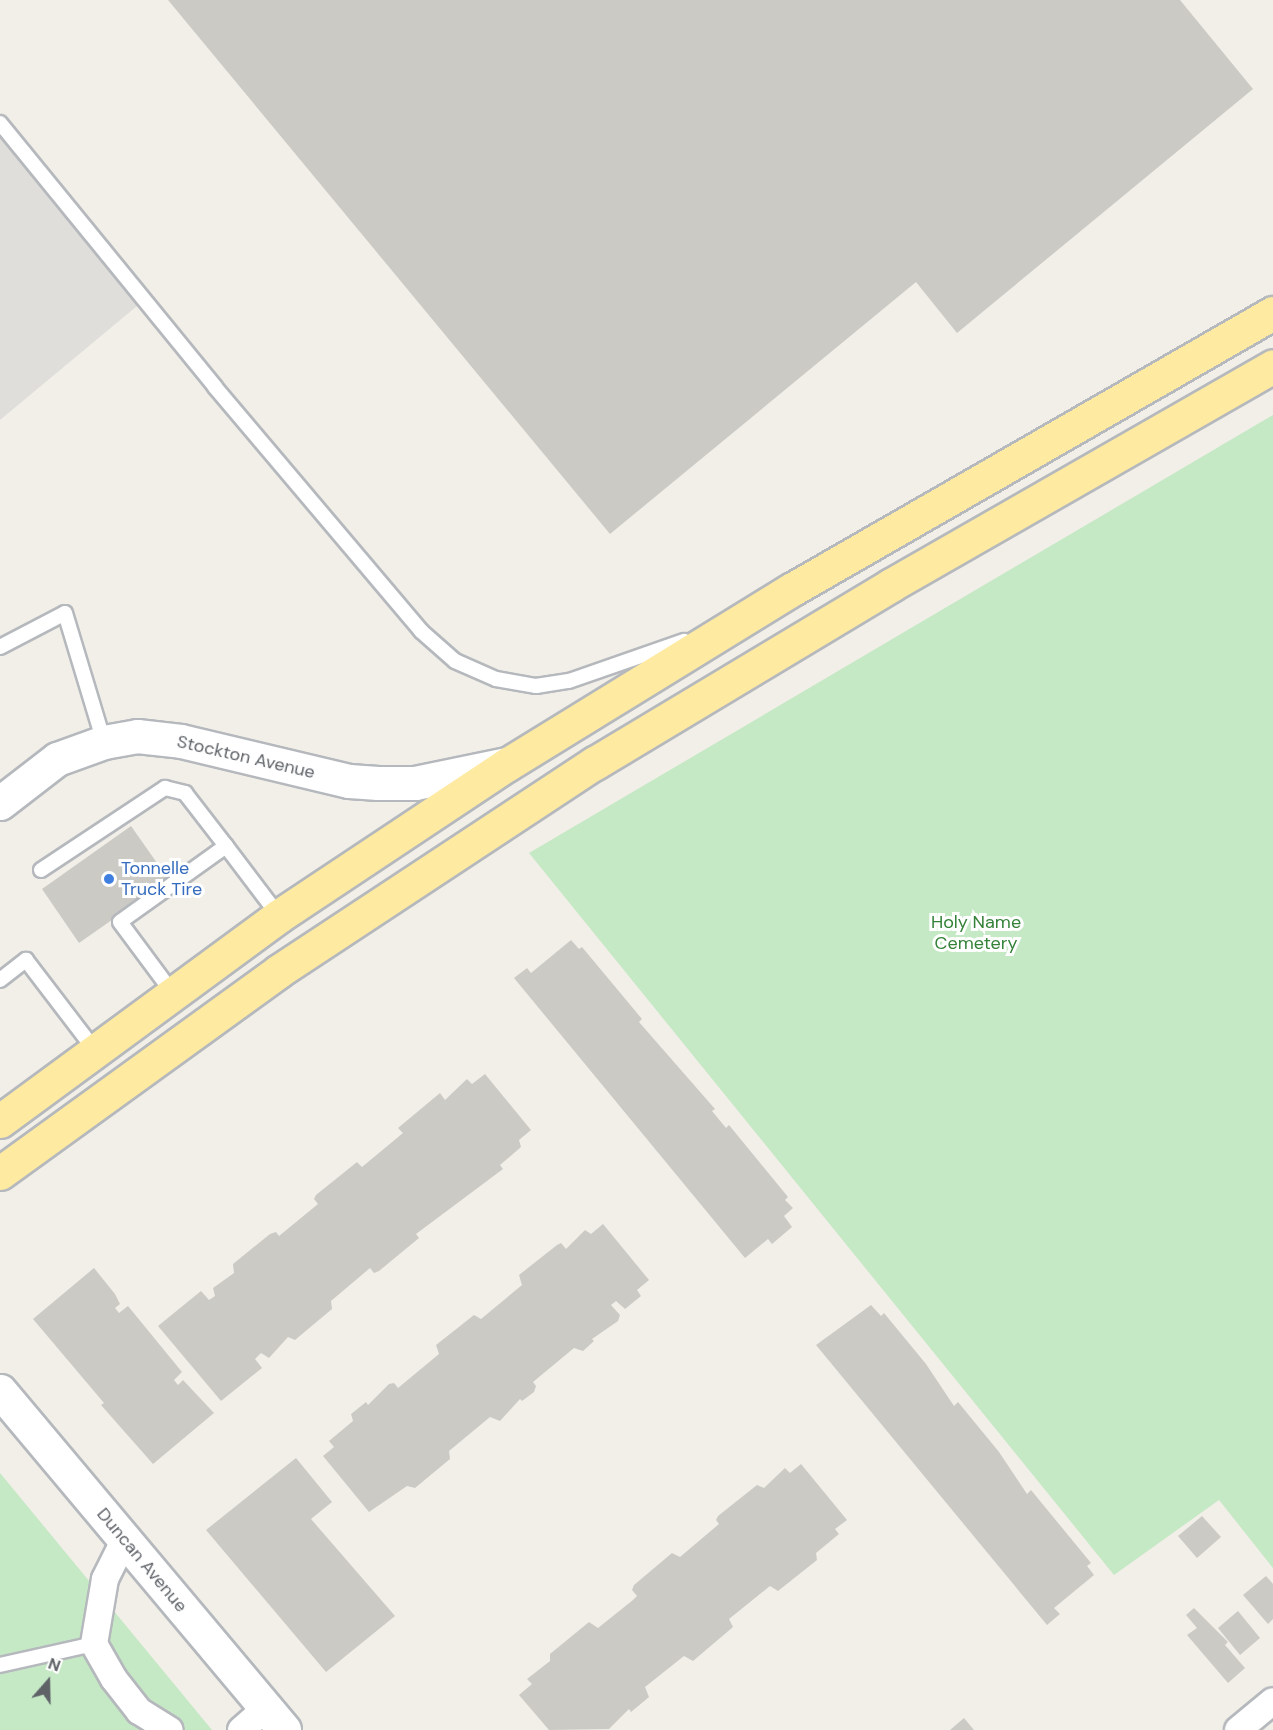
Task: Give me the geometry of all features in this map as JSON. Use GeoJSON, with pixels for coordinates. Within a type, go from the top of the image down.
{"type":"FeatureCollection","features":[{"type":"Feature","properties":{"kind":"highway"},"geometry":{"type":"LineString","coordinates":[[0,1121],[94,1048],[279,916],[508,764],[741,620],[1273,314]]}},
{"type":"Feature","properties":{"kind":"highway"},"geometry":{"type":"LineString","coordinates":[[0,1173],[279,971],[531,803],[726,682],[1273,366]]}},
{"type":"Feature","properties":{"kind":"main road","name":"Stockton Avenue"},"geometry":{"type":"LineString","coordinates":[[0,803],[57,759],[104,742],[137,736],[169,739],[349,781],[388,784],[432,780],[508,764]]}},
{"type":"Feature","properties":{"kind":"main road","name":"Duncan Avenue"},"geometry":{"type":"LineString","coordinates":[[0,1391],[275,1719]]}},
{"type":"Feature","properties":{"kind":"street"},"geometry":{"type":"LineString","coordinates":[[124,1539],[105,1579],[94,1644],[114,1679],[139,1711],[170,1730]]}},
{"type":"Feature","properties":{"kind":"street"},"geometry":{"type":"LineString","coordinates":[[1238,1730],[1273,1701]]}},
{"type":"Feature","properties":{"kind":"street"},"geometry":{"type":"LineString","coordinates":[[241,1730],[275,1719]]}},
{"type":"Feature","properties":{"kind":"lane"},"geometry":{"type":"LineString","coordinates":[[0,123],[215,387],[432,642],[455,661],[496,679],[536,686],[569,681],[741,620]]}},
{"type":"Feature","properties":{"kind":"lane"},"geometry":{"type":"LineString","coordinates":[[0,647],[65,613],[104,742]]}},
{"type":"Feature","properties":{"kind":"lane"},"geometry":{"type":"LineString","coordinates":[[41,870],[165,788],[185,793],[279,916]]}},
{"type":"Feature","properties":{"kind":"lane"},"geometry":{"type":"LineString","coordinates":[[172,992],[120,922],[226,846]]}},
{"type":"Feature","properties":{"kind":"lane"},"geometry":{"type":"LineString","coordinates":[[0,980],[26,960],[94,1048]]}},
{"type":"Feature","properties":{"kind":"lane"},"geometry":{"type":"LineString","coordinates":[[0,1665],[94,1644]]}},
{"type":"Feature","properties":{"kind":"shaded area"},"geometry":{"type":"Polygon","coordinates":[[[0,135],[143,301],[0,420],[0,135]]]}},
{"type":"Feature","properties":{"kind":"green space","name":"Holy Name Cemetery"},"geometry":{"type":"Polygon","coordinates":[[[1273,415],[1273,1568],[1219,1500],[1114,1575],[529,853],[1273,415]]]}},
{"type":"Feature","properties":{"kind":"green space"},"geometry":{"type":"Polygon","coordinates":[[[0,1473],[212,1730],[0,1730],[0,1473]]]}},
{"type":"Feature","properties":{"kind":"building"},"geometry":{"type":"Polygon","coordinates":[[[168,0],[1180,0],[1253,89],[957,333],[916,282],[610,534],[168,0]]]}},
{"type":"Feature","properties":{"kind":"building"},"geometry":{"type":"Polygon","coordinates":[[[131,826],[169,880],[79,943],[42,889],[131,826]]]}},
{"type":"Feature","properties":{"kind":"building"},"geometry":{"type":"Polygon","coordinates":[[[571,940],[579,949],[582,947],[642,1019],[639,1022],[715,1109],[712,1111],[726,1128],[729,1125],[788,1197],[785,1200],[793,1208],[784,1216],[792,1227],[772,1244],[768,1239],[745,1258],[514,978],[527,968],[531,973],[571,940]]]}},
{"type":"Feature","properties":{"kind":"building"},"geometry":{"type":"Polygon","coordinates":[[[485,1074],[531,1130],[519,1140],[521,1147],[500,1165],[503,1169],[416,1234],[419,1238],[379,1271],[374,1273],[370,1268],[331,1301],[332,1309],[295,1340],[288,1337],[269,1358],[261,1353],[255,1359],[262,1368],[221,1401],[158,1326],[201,1291],[209,1300],[215,1296],[213,1288],[234,1273],[233,1264],[270,1234],[276,1232],[279,1236],[318,1204],[314,1199],[316,1195],[357,1162],[362,1167],[403,1133],[398,1128],[440,1093],[445,1100],[467,1079],[472,1084],[485,1074]]]}},
{"type":"Feature","properties":{"kind":"building"},"geometry":{"type":"Polygon","coordinates":[[[603,1224],[649,1280],[637,1290],[641,1296],[625,1309],[616,1301],[611,1305],[620,1315],[618,1321],[592,1339],[594,1341],[583,1351],[574,1348],[533,1382],[536,1386],[534,1392],[522,1401],[520,1399],[500,1421],[490,1417],[449,1451],[450,1459],[415,1488],[407,1486],[369,1512],[323,1456],[334,1447],[329,1441],[353,1421],[351,1414],[366,1402],[368,1405],[389,1384],[394,1383],[398,1388],[439,1354],[436,1345],[474,1315],[481,1319],[522,1285],[519,1275],[557,1245],[561,1243],[566,1249],[585,1230],[591,1234],[603,1224]]]}},
{"type":"Feature","properties":{"kind":"building"},"geometry":{"type":"Polygon","coordinates":[[[94,1268],[115,1294],[120,1304],[115,1308],[119,1313],[128,1306],[182,1372],[174,1380],[178,1385],[183,1380],[214,1413],[153,1464],[101,1405],[104,1403],[33,1319],[94,1268]]]}},
{"type":"Feature","properties":{"kind":"building"},"geometry":{"type":"Polygon","coordinates":[[[871,1305],[881,1316],[884,1313],[926,1364],[954,1406],[958,1402],[999,1452],[1027,1494],[1031,1490],[1091,1563],[1087,1566],[1094,1575],[1054,1608],[1060,1614],[1047,1625],[816,1345],[871,1305]]]}},
{"type":"Feature","properties":{"kind":"building"},"geometry":{"type":"Polygon","coordinates":[[[296,1458],[332,1502],[311,1519],[395,1616],[326,1672],[206,1530],[296,1458]]]}},
{"type":"Feature","properties":{"kind":"building"},"geometry":{"type":"Polygon","coordinates":[[[801,1464],[847,1520],[835,1529],[839,1534],[816,1553],[817,1560],[778,1591],[770,1586],[729,1619],[733,1627],[693,1661],[684,1656],[645,1687],[649,1697],[631,1712],[629,1709],[609,1729],[549,1730],[519,1695],[532,1684],[527,1679],[550,1661],[550,1654],[589,1622],[598,1628],[633,1600],[637,1596],[632,1590],[634,1585],[672,1553],[680,1557],[719,1524],[716,1520],[718,1516],[757,1485],[764,1488],[785,1468],[790,1473],[801,1464]]]}},
{"type":"Feature","properties":{"kind":"building"},"geometry":{"type":"Polygon","coordinates":[[[1202,1516],[1221,1537],[1197,1558],[1178,1536],[1202,1516]]]}},
{"type":"Feature","properties":{"kind":"building"},"geometry":{"type":"Polygon","coordinates":[[[1266,1576],[1273,1584],[1273,1619],[1268,1624],[1243,1595],[1266,1576]]]}},
{"type":"Feature","properties":{"kind":"building"},"geometry":{"type":"Polygon","coordinates":[[[1194,1608],[1228,1642],[1225,1645],[1245,1668],[1228,1683],[1187,1635],[1197,1628],[1186,1615],[1194,1608]]]}},
{"type":"Feature","properties":{"kind":"building"},"geometry":{"type":"Polygon","coordinates":[[[1238,1611],[1260,1638],[1240,1655],[1218,1628],[1238,1611]]]}},
{"type":"Feature","properties":{"kind":"building"},"geometry":{"type":"Polygon","coordinates":[[[964,1718],[974,1730],[950,1730],[964,1718]]]}},
{"type":"Feature","properties":{"kind":"place","name":"Tonnelle Truck Tire"},"geometry":{"type":"Point","coordinates":[109,879]}}]}
